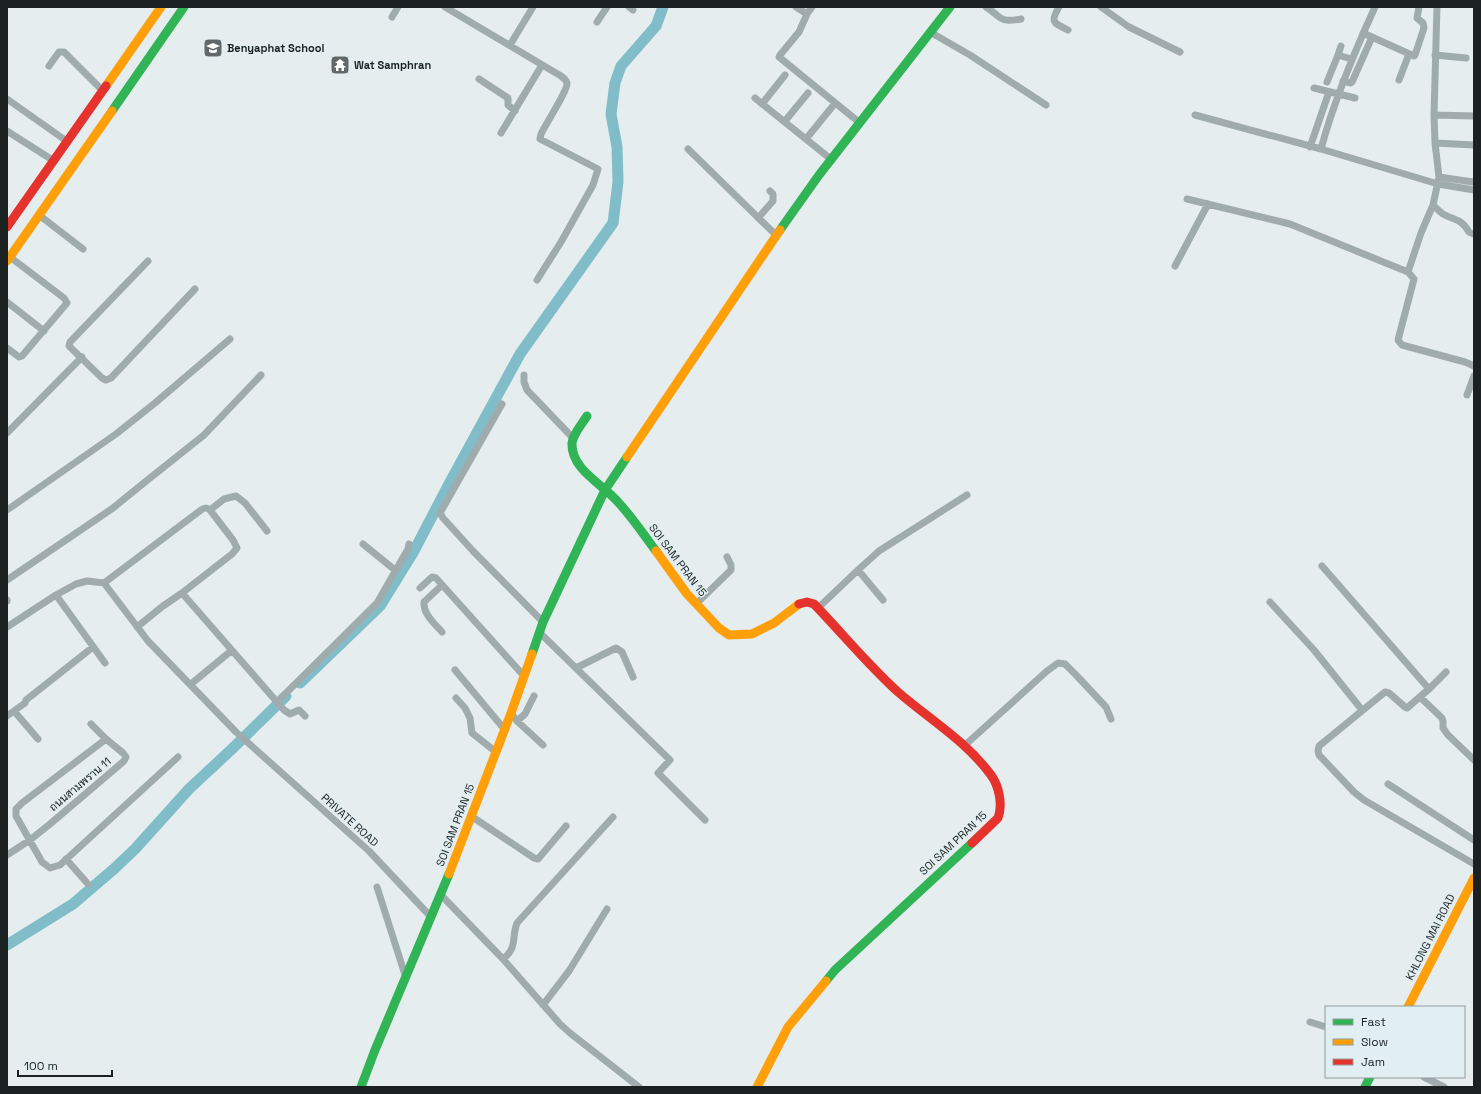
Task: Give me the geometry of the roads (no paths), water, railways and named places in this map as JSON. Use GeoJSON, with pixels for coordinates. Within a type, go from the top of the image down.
{"type":"FeatureCollection","features":[{"type":"Feature","properties":{"kind":"street"},"geometry":{"type":"LineString","coordinates":[[7,227],[68,142],[161,7]]}},
{"type":"Feature","properties":{"kind":"street"},"geometry":{"type":"LineString","coordinates":[[7,348],[19,357],[22,356],[67,302],[9,259],[184,7]]}},
{"type":"Feature","properties":{"kind":"street"},"geometry":{"type":"LineString","coordinates":[[392,16],[398,7]]}},
{"type":"Feature","properties":{"kind":"street"},"geometry":{"type":"LineString","coordinates":[[444,7],[565,79],[567,85],[564,93],[540,134],[540,139],[593,165],[598,170],[593,185],[562,242],[537,280]]}},
{"type":"Feature","properties":{"kind":"street"},"geometry":{"type":"LineString","coordinates":[[510,45],[533,7]]}},
{"type":"Feature","properties":{"kind":"street"},"geometry":{"type":"LineString","coordinates":[[597,22],[607,7]]}},
{"type":"Feature","properties":{"kind":"street"},"geometry":{"type":"LineString","coordinates":[[812,7],[807,14],[799,32],[779,57],[860,123]]}},
{"type":"Feature","properties":{"kind":"street"},"geometry":{"type":"LineString","coordinates":[[587,416],[573,438],[572,444],[575,459],[587,474],[605,490],[776,235],[860,123],[870,107],[950,7]]}},
{"type":"Feature","properties":{"kind":"street"},"geometry":{"type":"LineString","coordinates":[[986,7],[998,17],[1008,21],[1021,19]]}},
{"type":"Feature","properties":{"kind":"street"},"geometry":{"type":"LineString","coordinates":[[1059,7],[1053,21],[1057,25],[1068,30]]}},
{"type":"Feature","properties":{"kind":"street"},"geometry":{"type":"LineString","coordinates":[[1102,7],[1129,27],[1180,52]]}},
{"type":"Feature","properties":{"kind":"street"},"geometry":{"type":"LineString","coordinates":[[1321,149],[1329,118],[1351,59],[1375,7]]}},
{"type":"Feature","properties":{"kind":"street"},"geometry":{"type":"LineString","coordinates":[[1363,33],[1413,56],[1415,55],[1423,32],[1423,23],[1417,18],[1419,7]]}},
{"type":"Feature","properties":{"kind":"street"},"geometry":{"type":"LineString","coordinates":[[1408,272],[1421,233],[1433,205],[1439,181],[1434,115],[1437,7]]}},
{"type":"Feature","properties":{"kind":"street"},"geometry":{"type":"LineString","coordinates":[[799,8],[807,14]]}},
{"type":"Feature","properties":{"kind":"street"},"geometry":{"type":"LineString","coordinates":[[930,32],[970,55],[1046,105]]}},
{"type":"Feature","properties":{"kind":"street"},"geometry":{"type":"LineString","coordinates":[[1343,81],[1350,83],[1352,82],[1372,37]]}},
{"type":"Feature","properties":{"kind":"street"},"geometry":{"type":"LineString","coordinates":[[1328,82],[1341,46]]}},
{"type":"Feature","properties":{"kind":"street"},"geometry":{"type":"LineString","coordinates":[[49,66],[59,52],[64,52],[103,91]]}},
{"type":"Feature","properties":{"kind":"street"},"geometry":{"type":"LineString","coordinates":[[1338,54],[1351,59]]}},
{"type":"Feature","properties":{"kind":"street"},"geometry":{"type":"LineString","coordinates":[[1399,80],[1409,54]]}},
{"type":"Feature","properties":{"kind":"street"},"geometry":{"type":"LineString","coordinates":[[1435,55],[1466,58]]}},
{"type":"Feature","properties":{"kind":"street"},"geometry":{"type":"LineString","coordinates":[[500,133],[542,65]]}},
{"type":"Feature","properties":{"kind":"street"},"geometry":{"type":"LineString","coordinates":[[762,104],[785,75]]}},
{"type":"Feature","properties":{"kind":"street"},"geometry":{"type":"LineString","coordinates":[[479,79],[508,98],[508,105],[514,111]]}},
{"type":"Feature","properties":{"kind":"street"},"geometry":{"type":"LineString","coordinates":[[1314,88],[1355,98]]}},
{"type":"Feature","properties":{"kind":"street"},"geometry":{"type":"LineString","coordinates":[[1310,147],[1329,92]]}},
{"type":"Feature","properties":{"kind":"street"},"geometry":{"type":"LineString","coordinates":[[785,121],[808,93]]}},
{"type":"Feature","properties":{"kind":"street"},"geometry":{"type":"LineString","coordinates":[[755,98],[832,160]]}},
{"type":"Feature","properties":{"kind":"street"},"geometry":{"type":"LineString","coordinates":[[7,99],[68,142]]}},
{"type":"Feature","properties":{"kind":"street"},"geometry":{"type":"LineString","coordinates":[[806,139],[832,107]]}},
{"type":"Feature","properties":{"kind":"street"},"geometry":{"type":"LineString","coordinates":[[1195,115],[1474,190]]}},
{"type":"Feature","properties":{"kind":"street"},"geometry":{"type":"LineString","coordinates":[[1434,115],[1474,116]]}},
{"type":"Feature","properties":{"kind":"street"},"geometry":{"type":"LineString","coordinates":[[7,131],[54,162]]}},
{"type":"Feature","properties":{"kind":"street"},"geometry":{"type":"LineString","coordinates":[[1435,143],[1474,146]]}},
{"type":"Feature","properties":{"kind":"street"},"geometry":{"type":"LineString","coordinates":[[688,149],[776,235]]}},
{"type":"Feature","properties":{"kind":"street"},"geometry":{"type":"LineString","coordinates":[[1439,181],[1473,182]]}},
{"type":"Feature","properties":{"kind":"street"},"geometry":{"type":"LineString","coordinates":[[758,218],[773,201],[770,191]]}},
{"type":"Feature","properties":{"kind":"street"},"geometry":{"type":"LineString","coordinates":[[1187,199],[1290,224],[1408,272],[1414,279],[1398,338],[1399,342],[1402,345],[1465,362],[1474,366]]}},
{"type":"Feature","properties":{"kind":"street"},"geometry":{"type":"LineString","coordinates":[[1175,266],[1208,204]]}},
{"type":"Feature","properties":{"kind":"street"},"geometry":{"type":"LineString","coordinates":[[1433,205],[1441,213],[1461,222],[1466,226],[1469,232],[1474,234]]}},
{"type":"Feature","properties":{"kind":"street"},"geometry":{"type":"LineString","coordinates":[[39,215],[83,249]]}},
{"type":"Feature","properties":{"kind":"street"},"geometry":{"type":"LineString","coordinates":[[148,261],[71,340],[69,346],[102,378],[106,380],[111,378],[195,289]]}},
{"type":"Feature","properties":{"kind":"street"},"geometry":{"type":"LineString","coordinates":[[7,302],[44,331]]}},
{"type":"Feature","properties":{"kind":"street"},"geometry":{"type":"LineString","coordinates":[[7,510],[116,434],[230,339]]}},
{"type":"Feature","properties":{"kind":"street"},"geometry":{"type":"LineString","coordinates":[[7,433],[82,357]]}},
{"type":"Feature","properties":{"kind":"street"},"geometry":{"type":"LineString","coordinates":[[7,580],[124,499],[204,435],[261,375]]}},
{"type":"Feature","properties":{"kind":"street"},"geometry":{"type":"LineString","coordinates":[[524,375],[524,382],[528,390],[573,438]]}},
{"type":"Feature","properties":{"kind":"street"},"geometry":{"type":"LineString","coordinates":[[1467,395],[1474,376]]}},
{"type":"Feature","properties":{"kind":"street"},"geometry":{"type":"LineString","coordinates":[[502,404],[440,513],[473,551],[543,622]]}},
{"type":"Feature","properties":{"kind":"street","name":"SOI SAM PRAN 15"},"geometry":{"type":"LineString","coordinates":[[361,1087],[441,894],[512,713],[543,622],[605,490],[618,502],[687,594],[719,628],[729,635],[752,634],[774,623],[800,603],[807,602],[814,604],[856,650],[897,691],[964,746],[992,776],[1001,806],[1000,814],[835,970],[788,1027],[757,1087]]}},
{"type":"Feature","properties":{"kind":"street"},"geometry":{"type":"LineString","coordinates":[[818,608],[858,570],[890,543],[967,495]]}},
{"type":"Feature","properties":{"kind":"street"},"geometry":{"type":"LineString","coordinates":[[210,510],[224,499],[236,496],[245,503],[267,531]]}},
{"type":"Feature","properties":{"kind":"street"},"geometry":{"type":"LineString","coordinates":[[7,627],[56,595],[80,582],[86,581],[104,583],[201,510],[204,508],[210,510],[233,540],[236,548],[232,554],[182,594],[163,606],[137,626]]}},
{"type":"Feature","properties":{"kind":"street"},"geometry":{"type":"LineString","coordinates":[[363,544],[395,570]]}},
{"type":"Feature","properties":{"kind":"street"},"geometry":{"type":"LineString","coordinates":[[278,702],[377,603],[408,549],[409,544]]}},
{"type":"Feature","properties":{"kind":"street"},"geometry":{"type":"LineString","coordinates":[[696,604],[731,570],[727,557]]}},
{"type":"Feature","properties":{"kind":"street"},"geometry":{"type":"LineString","coordinates":[[1322,566],[1429,689]]}},
{"type":"Feature","properties":{"kind":"street"},"geometry":{"type":"LineString","coordinates":[[858,570],[883,600]]}},
{"type":"Feature","properties":{"kind":"street"},"geometry":{"type":"LineString","coordinates":[[420,588],[432,577],[436,578],[524,676]]}},
{"type":"Feature","properties":{"kind":"street","name":"PRIVATE ROAD"},"geometry":{"type":"LineString","coordinates":[[104,583],[148,641],[236,732],[368,851],[431,917]]}},
{"type":"Feature","properties":{"kind":"street"},"geometry":{"type":"LineString","coordinates":[[442,585],[424,602],[427,614],[442,632]]}},
{"type":"Feature","properties":{"kind":"street"},"geometry":{"type":"LineString","coordinates":[[182,594],[284,710],[290,714],[299,710],[305,716]]}},
{"type":"Feature","properties":{"kind":"street"},"geometry":{"type":"LineString","coordinates":[[56,595],[105,663]]}},
{"type":"Feature","properties":{"kind":"street"},"geometry":{"type":"LineString","coordinates":[[1270,602],[1314,650],[1362,710]]}},
{"type":"Feature","properties":{"kind":"street"},"geometry":{"type":"LineString","coordinates":[[539,632],[670,760],[658,773],[705,820]]}},
{"type":"Feature","properties":{"kind":"street"},"geometry":{"type":"LineString","coordinates":[[7,716],[93,647]]}},
{"type":"Feature","properties":{"kind":"street"},"geometry":{"type":"LineString","coordinates":[[576,668],[616,648],[622,652],[633,677]]}},
{"type":"Feature","properties":{"kind":"street"},"geometry":{"type":"LineString","coordinates":[[191,684],[231,650]]}},
{"type":"Feature","properties":{"kind":"street"},"geometry":{"type":"LineString","coordinates":[[964,746],[1047,671],[1058,663],[1065,664],[1106,707],[1110,719]]}},
{"type":"Feature","properties":{"kind":"street"},"geometry":{"type":"LineString","coordinates":[[455,670],[505,730]]}},
{"type":"Feature","properties":{"kind":"street"},"geometry":{"type":"LineString","coordinates":[[1446,672],[1429,689],[1406,708],[1389,693],[1385,692],[1319,746],[1318,751],[1319,755],[1354,792],[1364,800],[1474,864]]}},
{"type":"Feature","properties":{"kind":"street"},"geometry":{"type":"LineString","coordinates":[[517,721],[525,714],[534,696]]}},
{"type":"Feature","properties":{"kind":"street"},"geometry":{"type":"LineString","coordinates":[[1420,697],[1442,718],[1443,730],[1474,760]]}},
{"type":"Feature","properties":{"kind":"street"},"geometry":{"type":"LineString","coordinates":[[456,698],[465,708],[470,718],[472,733],[496,752]]}},
{"type":"Feature","properties":{"kind":"street"},"geometry":{"type":"LineString","coordinates":[[14,711],[38,739]]}},
{"type":"Feature","properties":{"kind":"street"},"geometry":{"type":"LineString","coordinates":[[512,713],[517,721],[543,745]]}},
{"type":"Feature","properties":{"kind":"street","name":"ถนนสามพราน 11"},"geometry":{"type":"LineString","coordinates":[[7,855],[30,840],[124,761],[126,757],[123,753],[91,724]]}},
{"type":"Feature","properties":{"kind":"street"},"geometry":{"type":"LineString","coordinates":[[106,739],[16,809],[16,816],[42,862],[50,868],[60,865],[178,757]]}},
{"type":"Feature","properties":{"kind":"street"},"geometry":{"type":"LineString","coordinates":[[1388,784],[1474,840]]}},
{"type":"Feature","properties":{"kind":"street"},"geometry":{"type":"LineString","coordinates":[[471,816],[534,858],[538,859],[566,826]]}},
{"type":"Feature","properties":{"kind":"street"},"geometry":{"type":"LineString","coordinates":[[503,960],[512,949],[514,931],[517,923],[613,817]]}},
{"type":"Feature","properties":{"kind":"street"},"geometry":{"type":"LineString","coordinates":[[66,859],[88,884]]}},
{"type":"Feature","properties":{"kind":"street","name":"KHLONG MAI ROAD"},"geometry":{"type":"LineString","coordinates":[[1409,1006],[1474,878]]}},
{"type":"Feature","properties":{"kind":"street"},"geometry":{"type":"LineString","coordinates":[[377,887],[406,978]]}},
{"type":"Feature","properties":{"kind":"street"},"geometry":{"type":"LineString","coordinates":[[441,894],[570,1033],[638,1087]]}},
{"type":"Feature","properties":{"kind":"street"},"geometry":{"type":"LineString","coordinates":[[543,1005],[569,971],[606,909]]}},
{"type":"Feature","properties":{"kind":"street"},"geometry":{"type":"LineString","coordinates":[[1310,1022],[1325,1026]]}},
{"type":"Feature","properties":{"kind":"street"},"geometry":{"type":"LineString","coordinates":[[1365,1087],[1370,1078]]}},
{"type":"Feature","properties":{"kind":"street"},"geometry":{"type":"LineString","coordinates":[[1426,1078],[1444,1087]]}},
{"type":"Feature","properties":{"kind":"waterway"},"geometry":{"type":"LineString","coordinates":[[300,683],[380,606],[414,551],[520,354],[613,223],[618,182],[617,147],[611,114],[615,83],[621,66],[656,26],[663,7]]}},
{"type":"Feature","properties":{"kind":"waterway"},"geometry":{"type":"LineString","coordinates":[[7,945],[73,904],[115,868],[135,849],[189,789],[286,696]]}},
{"type":"Feature","properties":{"kind":"place","name":"Benyaphat School"},"geometry":{"type":"Point","coordinates":[213,48]}},
{"type":"Feature","properties":{"kind":"place","name":"Wat Samphran"},"geometry":{"type":"Point","coordinates":[340,65]}}]}
